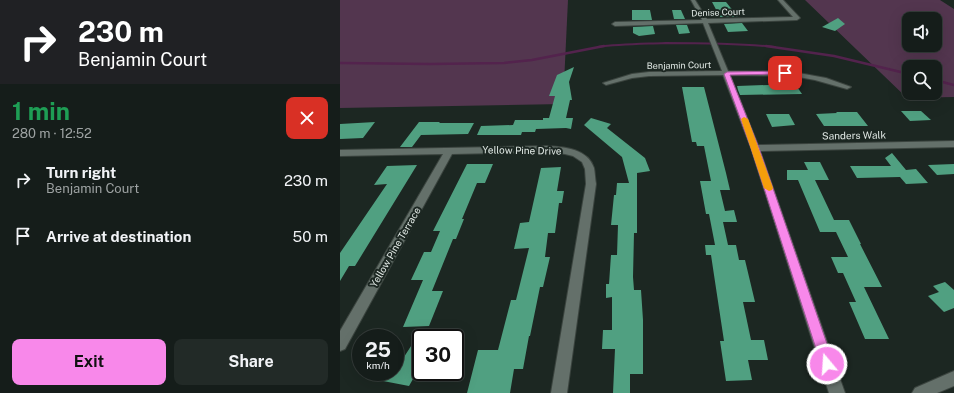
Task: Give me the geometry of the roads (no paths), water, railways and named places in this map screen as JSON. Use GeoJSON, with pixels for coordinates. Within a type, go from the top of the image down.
{"type":"FeatureCollection","features":[{"type":"Feature","properties":{"kind":"street"},"geometry":{"type":"LineString","coordinates":[[693,0],[705,21],[755,148],[837,393]]}},
{"type":"Feature","properties":{"kind":"street","name":"Denise Court"},"geometry":{"type":"LineString","coordinates":[[615,24],[797,18],[780,0]]}},
{"type":"Feature","properties":{"kind":"street","name":"Benjamin Court"},"geometry":{"type":"LineString","coordinates":[[606,83],[632,76],[649,74],[802,74],[848,87]]}},
{"type":"Feature","properties":{"kind":"street","name":"Sanders Walk"},"geometry":{"type":"LineString","coordinates":[[755,148],[954,144]]}},
{"type":"Feature","properties":{"kind":"street","name":"Yellow Pine Drive"},"geometry":{"type":"LineString","coordinates":[[340,153],[541,149],[568,151],[580,156],[588,165],[591,184],[559,393]]}},
{"type":"Feature","properties":{"kind":"street","name":"Yellow Pine Terrace"},"geometry":{"type":"LineString","coordinates":[[340,344],[450,150]]}},
{"type":"Feature","properties":{"kind":"street"},"geometry":{"type":"LineString","coordinates":[[920,393],[954,378]]}},
{"type":"Feature","properties":{"kind":"waterway"},"geometry":{"type":"LineString","coordinates":[[599,47],[665,43],[706,43],[771,47]]}},
{"type":"Feature","properties":{"kind":"waterway"},"geometry":{"type":"LineString","coordinates":[[599,47],[604,46]]}},
{"type":"Feature","properties":{"kind":"waterway"},"geometry":{"type":"LineString","coordinates":[[766,46],[771,47]]}},
{"type":"Feature","properties":{"kind":"waterway"},"geometry":{"type":"LineString","coordinates":[[340,63],[504,63],[532,60],[599,47]]}},
{"type":"Feature","properties":{"kind":"waterway"},"geometry":{"type":"LineString","coordinates":[[771,47],[775,47]]}},
{"type":"Feature","properties":{"kind":"waterway"},"geometry":{"type":"LineString","coordinates":[[771,47],[834,56],[902,72]]}},
{"type":"Feature","properties":{"kind":"waterway"},"geometry":{"type":"LineString","coordinates":[[942,82],[954,85]]}}]}
